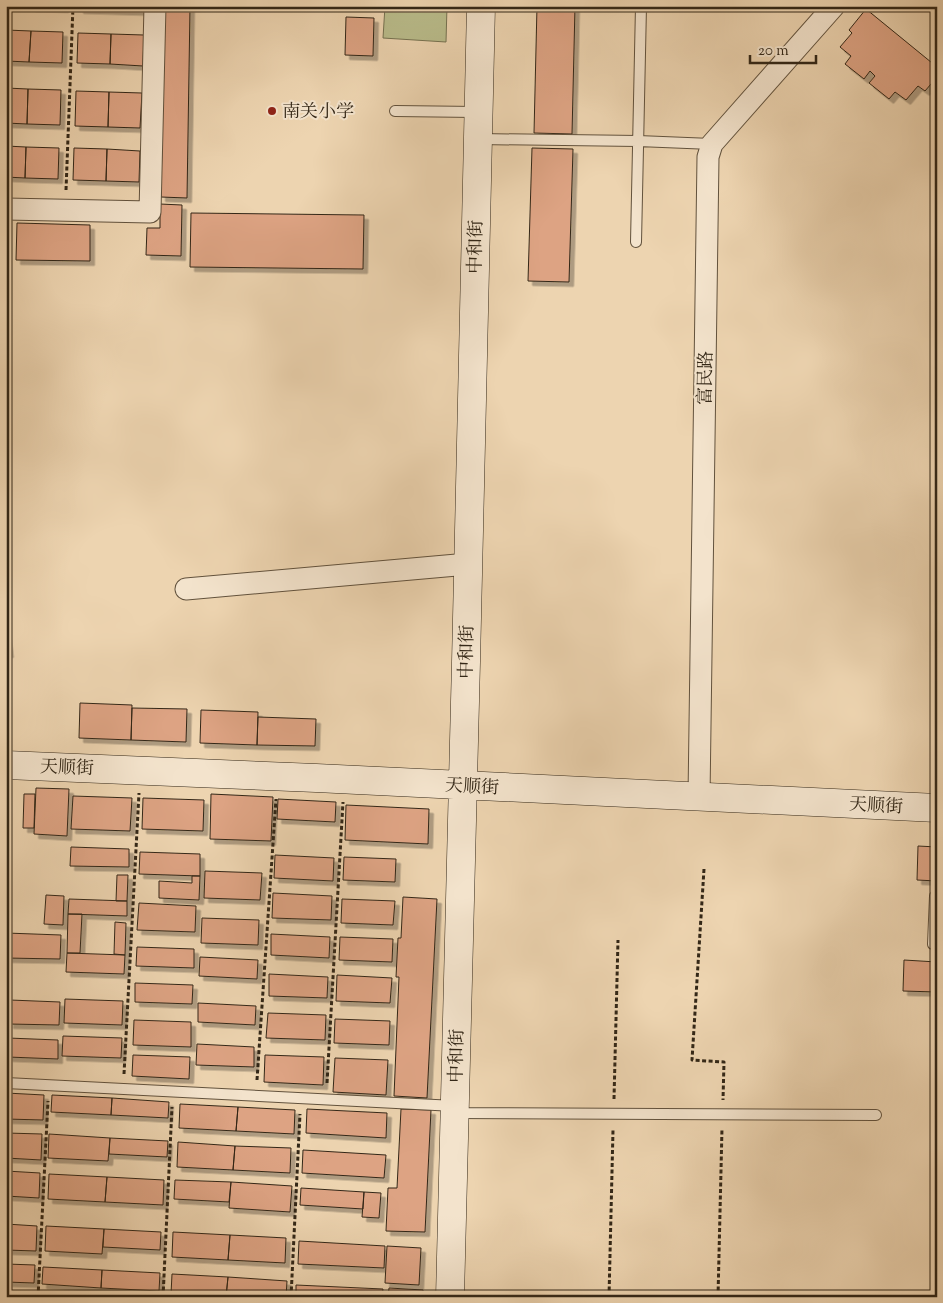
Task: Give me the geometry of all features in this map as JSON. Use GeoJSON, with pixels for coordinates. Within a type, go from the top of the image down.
{"type":"FeatureCollection","features":[{"type":"Feature","properties":{"kind":"street"},"geometry":{"type":"LineString","coordinates":[[6,209],[150,212],[155,6]]}},
{"type":"Feature","properties":{"kind":"street","name":"中和街"},"geometry":{"type":"LineString","coordinates":[[450,1297],[481,6]]}},
{"type":"Feature","properties":{"kind":"street"},"geometry":{"type":"LineString","coordinates":[[712,144],[834,6]]}},
{"type":"Feature","properties":{"kind":"street","name":"富民路"},"geometry":{"type":"LineString","coordinates":[[699,797],[708,157],[712,144]]}},
{"type":"Feature","properties":{"kind":"street"},"geometry":{"type":"LineString","coordinates":[[186,589],[468,564]]}},
{"type":"Feature","properties":{"kind":"street","name":"天顺街"},"geometry":{"type":"LineString","coordinates":[[6,764],[937,808]]}},
{"type":"Feature","properties":{"kind":"lane"},"geometry":{"type":"LineString","coordinates":[[636,242],[641,6]]}},
{"type":"Feature","properties":{"kind":"lane"},"geometry":{"type":"LineString","coordinates":[[395,111],[478,112]]}},
{"type":"Feature","properties":{"kind":"lane"},"geometry":{"type":"LineString","coordinates":[[478,138],[712,144]]}},
{"type":"Feature","properties":{"kind":"lane"},"geometry":{"type":"LineString","coordinates":[[937,896],[935,896],[933,944],[937,945]]}},
{"type":"Feature","properties":{"kind":"lane"},"geometry":{"type":"LineString","coordinates":[[6,1083],[300,1098],[455,1110],[876,1115]]}},
{"type":"Feature","properties":{"kind":"path"},"geometry":{"type":"LineString","coordinates":[[65,210],[73,6]]}},
{"type":"Feature","properties":{"kind":"path"},"geometry":{"type":"LineString","coordinates":[[123,1089],[140,770]]}},
{"type":"Feature","properties":{"kind":"path"},"geometry":{"type":"LineString","coordinates":[[256,1096],[278,776]]}},
{"type":"Feature","properties":{"kind":"path"},"geometry":{"type":"LineString","coordinates":[[326,1100],[345,779]]}},
{"type":"Feature","properties":{"kind":"path"},"geometry":{"type":"LineString","coordinates":[[704,869],[692,1060],[724,1062],[718,1297]]}},
{"type":"Feature","properties":{"kind":"path"},"geometry":{"type":"LineString","coordinates":[[38,1297],[49,1085]]}},
{"type":"Feature","properties":{"kind":"path"},"geometry":{"type":"LineString","coordinates":[[163,1297],[173,1091]]}},
{"type":"Feature","properties":{"kind":"path"},"geometry":{"type":"LineString","coordinates":[[290,1297],[300,1098]]}},
{"type":"Feature","properties":{"kind":"green space"},"geometry":{"type":"Polygon","coordinates":[[[385,6],[447,6],[446,42],[383,38],[385,6]]]}},
{"type":"Feature","properties":{"kind":"building"},"geometry":{"type":"Polygon","coordinates":[[[64,6],[64,8],[31,7],[64,6]]]}},
{"type":"Feature","properties":{"kind":"building"},"geometry":{"type":"Polygon","coordinates":[[[79,6],[112,6],[112,10],[79,9],[79,6]]]}},
{"type":"Feature","properties":{"kind":"building"},"geometry":{"type":"Polygon","coordinates":[[[112,6],[145,6],[145,11],[112,10],[112,6]]]}},
{"type":"Feature","properties":{"kind":"building"},"geometry":{"type":"Polygon","coordinates":[[[537,6],[575,6],[572,134],[534,133],[537,6]]]}},
{"type":"Feature","properties":{"kind":"building"},"geometry":{"type":"Polygon","coordinates":[[[164,7],[190,7],[187,198],[161,197],[164,7]]]}},
{"type":"Feature","properties":{"kind":"building"},"geometry":{"type":"Polygon","coordinates":[[[866,9],[937,67],[937,77],[925,91],[918,86],[906,100],[895,92],[889,99],[869,83],[875,76],[870,71],[864,79],[845,64],[851,56],[840,47],[852,33],[849,30],[866,9]]]}},
{"type":"Feature","properties":{"kind":"building"},"geometry":{"type":"Polygon","coordinates":[[[346,17],[374,18],[373,56],[345,55],[346,17]]]}},
{"type":"Feature","properties":{"kind":"building"},"geometry":{"type":"Polygon","coordinates":[[[6,30],[31,31],[29,62],[6,61],[6,30]]]}},
{"type":"Feature","properties":{"kind":"building"},"geometry":{"type":"Polygon","coordinates":[[[31,31],[63,32],[62,63],[29,62],[31,31]]]}},
{"type":"Feature","properties":{"kind":"building"},"geometry":{"type":"Polygon","coordinates":[[[78,33],[111,34],[110,64],[77,63],[78,33]]]}},
{"type":"Feature","properties":{"kind":"building"},"geometry":{"type":"Polygon","coordinates":[[[111,34],[144,35],[143,66],[110,64],[111,34]]]}},
{"type":"Feature","properties":{"kind":"building"},"geometry":{"type":"Polygon","coordinates":[[[6,88],[28,89],[27,124],[6,123],[6,88]]]}},
{"type":"Feature","properties":{"kind":"building"},"geometry":{"type":"Polygon","coordinates":[[[28,89],[61,90],[60,125],[27,124],[28,89]]]}},
{"type":"Feature","properties":{"kind":"building"},"geometry":{"type":"Polygon","coordinates":[[[76,91],[109,92],[108,127],[75,126],[76,91]]]}},
{"type":"Feature","properties":{"kind":"building"},"geometry":{"type":"Polygon","coordinates":[[[109,92],[142,93],[140,128],[108,127],[109,92]]]}},
{"type":"Feature","properties":{"kind":"building"},"geometry":{"type":"Polygon","coordinates":[[[6,146],[26,147],[25,178],[6,177],[6,146]]]}},
{"type":"Feature","properties":{"kind":"building"},"geometry":{"type":"Polygon","coordinates":[[[26,147],[59,148],[58,179],[25,178],[26,147]]]}},
{"type":"Feature","properties":{"kind":"building"},"geometry":{"type":"Polygon","coordinates":[[[74,148],[107,149],[106,181],[73,180],[74,148]]]}},
{"type":"Feature","properties":{"kind":"building"},"geometry":{"type":"Polygon","coordinates":[[[532,148],[573,149],[569,282],[528,281],[532,148]]]}},
{"type":"Feature","properties":{"kind":"building"},"geometry":{"type":"Polygon","coordinates":[[[107,149],[140,151],[139,182],[106,181],[107,149]]]}},
{"type":"Feature","properties":{"kind":"building"},"geometry":{"type":"Polygon","coordinates":[[[160,204],[182,205],[181,256],[146,255],[147,228],[160,228],[160,204]]]}},
{"type":"Feature","properties":{"kind":"building"},"geometry":{"type":"Polygon","coordinates":[[[191,213],[364,215],[363,269],[190,267],[191,213]]]}},
{"type":"Feature","properties":{"kind":"building"},"geometry":{"type":"Polygon","coordinates":[[[17,223],[90,225],[90,261],[16,260],[17,223]]]}},
{"type":"Feature","properties":{"kind":"building"},"geometry":{"type":"Polygon","coordinates":[[[6,629],[9,653],[6,653],[6,629]]]}},
{"type":"Feature","properties":{"kind":"building"},"geometry":{"type":"Polygon","coordinates":[[[80,703],[132,705],[131,740],[79,738],[80,703]]]}},
{"type":"Feature","properties":{"kind":"building"},"geometry":{"type":"Polygon","coordinates":[[[132,708],[187,709],[186,742],[131,740],[132,708]]]}},
{"type":"Feature","properties":{"kind":"building"},"geometry":{"type":"Polygon","coordinates":[[[201,710],[258,712],[257,745],[200,743],[201,710]]]}},
{"type":"Feature","properties":{"kind":"building"},"geometry":{"type":"Polygon","coordinates":[[[258,717],[316,719],[315,746],[257,745],[258,717]]]}},
{"type":"Feature","properties":{"kind":"building"},"geometry":{"type":"Polygon","coordinates":[[[36,788],[69,789],[67,836],[34,834],[36,788]]]}},
{"type":"Feature","properties":{"kind":"building"},"geometry":{"type":"Polygon","coordinates":[[[24,794],[35,794],[34,828],[23,828],[24,794]]]}},
{"type":"Feature","properties":{"kind":"building"},"geometry":{"type":"Polygon","coordinates":[[[211,794],[273,797],[271,841],[210,839],[211,794]]]}},
{"type":"Feature","properties":{"kind":"building"},"geometry":{"type":"Polygon","coordinates":[[[73,796],[132,798],[130,831],[71,829],[73,796]]]}},
{"type":"Feature","properties":{"kind":"building"},"geometry":{"type":"Polygon","coordinates":[[[143,798],[204,800],[203,831],[142,829],[143,798]]]}},
{"type":"Feature","properties":{"kind":"building"},"geometry":{"type":"Polygon","coordinates":[[[278,799],[336,802],[335,822],[277,819],[278,799]]]}},
{"type":"Feature","properties":{"kind":"building"},"geometry":{"type":"Polygon","coordinates":[[[346,805],[429,809],[428,844],[345,840],[346,805]]]}},
{"type":"Feature","properties":{"kind":"building"},"geometry":{"type":"Polygon","coordinates":[[[918,846],[937,847],[937,881],[917,880],[918,846]]]}},
{"type":"Feature","properties":{"kind":"building"},"geometry":{"type":"Polygon","coordinates":[[[71,847],[129,849],[129,867],[70,866],[71,847]]]}},
{"type":"Feature","properties":{"kind":"building"},"geometry":{"type":"Polygon","coordinates":[[[140,852],[200,854],[200,876],[139,874],[140,852]]]}},
{"type":"Feature","properties":{"kind":"building"},"geometry":{"type":"Polygon","coordinates":[[[275,855],[334,858],[333,881],[274,878],[275,855]]]}},
{"type":"Feature","properties":{"kind":"building"},"geometry":{"type":"Polygon","coordinates":[[[344,857],[396,859],[395,882],[343,880],[344,857]]]}},
{"type":"Feature","properties":{"kind":"building"},"geometry":{"type":"Polygon","coordinates":[[[205,871],[262,873],[260,900],[204,898],[205,871]]]}},
{"type":"Feature","properties":{"kind":"building"},"geometry":{"type":"Polygon","coordinates":[[[117,875],[128,875],[127,901],[116,901],[117,875]]]}},
{"type":"Feature","properties":{"kind":"building"},"geometry":{"type":"Polygon","coordinates":[[[192,876],[200,876],[199,900],[159,898],[159,881],[192,883],[192,876]]]}},
{"type":"Feature","properties":{"kind":"building"},"geometry":{"type":"Polygon","coordinates":[[[273,893],[332,896],[331,920],[272,918],[273,893]]]}},
{"type":"Feature","properties":{"kind":"building"},"geometry":{"type":"Polygon","coordinates":[[[46,895],[64,896],[63,925],[44,924],[46,895]]]}},
{"type":"Feature","properties":{"kind":"building"},"geometry":{"type":"Polygon","coordinates":[[[403,897],[437,899],[427,1098],[394,1096],[399,977],[396,977],[398,938],[401,938],[403,897]]]}},
{"type":"Feature","properties":{"kind":"building"},"geometry":{"type":"Polygon","coordinates":[[[69,899],[127,901],[127,916],[68,914],[69,899]]]}},
{"type":"Feature","properties":{"kind":"building"},"geometry":{"type":"Polygon","coordinates":[[[342,899],[395,901],[393,925],[341,923],[342,899]]]}},
{"type":"Feature","properties":{"kind":"building"},"geometry":{"type":"Polygon","coordinates":[[[139,903],[196,906],[195,932],[137,930],[139,903]]]}},
{"type":"Feature","properties":{"kind":"building"},"geometry":{"type":"Polygon","coordinates":[[[68,914],[82,914],[80,953],[67,953],[68,914]]]}},
{"type":"Feature","properties":{"kind":"building"},"geometry":{"type":"Polygon","coordinates":[[[202,918],[259,920],[258,945],[201,943],[202,918]]]}},
{"type":"Feature","properties":{"kind":"building"},"geometry":{"type":"Polygon","coordinates":[[[115,922],[126,923],[125,955],[114,954],[115,922]]]}},
{"type":"Feature","properties":{"kind":"building"},"geometry":{"type":"Polygon","coordinates":[[[6,933],[61,935],[60,959],[6,958],[6,933]]]}},
{"type":"Feature","properties":{"kind":"building"},"geometry":{"type":"Polygon","coordinates":[[[271,934],[330,937],[329,958],[271,955],[271,934]]]}},
{"type":"Feature","properties":{"kind":"building"},"geometry":{"type":"Polygon","coordinates":[[[340,937],[393,939],[392,962],[339,960],[340,937]]]}},
{"type":"Feature","properties":{"kind":"building"},"geometry":{"type":"Polygon","coordinates":[[[137,947],[194,949],[194,968],[136,966],[137,947]]]}},
{"type":"Feature","properties":{"kind":"building"},"geometry":{"type":"Polygon","coordinates":[[[67,953],[125,955],[124,974],[66,972],[67,953]]]}},
{"type":"Feature","properties":{"kind":"building"},"geometry":{"type":"Polygon","coordinates":[[[200,957],[258,960],[257,979],[199,976],[200,957]]]}},
{"type":"Feature","properties":{"kind":"building"},"geometry":{"type":"Polygon","coordinates":[[[904,960],[937,962],[937,992],[903,991],[904,960]]]}},
{"type":"Feature","properties":{"kind":"building"},"geometry":{"type":"Polygon","coordinates":[[[269,974],[328,977],[327,998],[269,996],[269,974]]]}},
{"type":"Feature","properties":{"kind":"building"},"geometry":{"type":"Polygon","coordinates":[[[337,975],[392,978],[390,1003],[336,1001],[337,975]]]}},
{"type":"Feature","properties":{"kind":"building"},"geometry":{"type":"Polygon","coordinates":[[[135,983],[193,985],[192,1004],[135,1002],[135,983]]]}},
{"type":"Feature","properties":{"kind":"building"},"geometry":{"type":"Polygon","coordinates":[[[65,999],[123,1001],[122,1025],[64,1023],[65,999]]]}},
{"type":"Feature","properties":{"kind":"building"},"geometry":{"type":"Polygon","coordinates":[[[10,1000],[60,1002],[59,1025],[9,1024],[10,1000]]]}},
{"type":"Feature","properties":{"kind":"building"},"geometry":{"type":"Polygon","coordinates":[[[198,1003],[256,1006],[255,1025],[198,1022],[198,1003]]]}},
{"type":"Feature","properties":{"kind":"building"},"geometry":{"type":"Polygon","coordinates":[[[268,1013],[326,1015],[325,1040],[266,1038],[268,1013]]]}},
{"type":"Feature","properties":{"kind":"building"},"geometry":{"type":"Polygon","coordinates":[[[335,1019],[390,1021],[389,1045],[334,1043],[335,1019]]]}},
{"type":"Feature","properties":{"kind":"building"},"geometry":{"type":"Polygon","coordinates":[[[134,1020],[191,1022],[191,1047],[133,1045],[134,1020]]]}},
{"type":"Feature","properties":{"kind":"building"},"geometry":{"type":"Polygon","coordinates":[[[63,1036],[122,1038],[121,1058],[62,1056],[63,1036]]]}},
{"type":"Feature","properties":{"kind":"building"},"geometry":{"type":"Polygon","coordinates":[[[8,1038],[58,1040],[58,1059],[8,1057],[8,1038]]]}},
{"type":"Feature","properties":{"kind":"building"},"geometry":{"type":"Polygon","coordinates":[[[197,1044],[254,1047],[254,1067],[196,1065],[197,1044]]]}},
{"type":"Feature","properties":{"kind":"building"},"geometry":{"type":"Polygon","coordinates":[[[133,1055],[190,1057],[189,1079],[132,1076],[133,1055]]]}},
{"type":"Feature","properties":{"kind":"building"},"geometry":{"type":"Polygon","coordinates":[[[265,1055],[324,1057],[323,1085],[264,1082],[265,1055]]]}},
{"type":"Feature","properties":{"kind":"building"},"geometry":{"type":"Polygon","coordinates":[[[335,1058],[388,1060],[386,1095],[333,1092],[335,1058]]]}},
{"type":"Feature","properties":{"kind":"building"},"geometry":{"type":"Polygon","coordinates":[[[6,1093],[44,1095],[43,1120],[6,1119],[6,1093]]]}},
{"type":"Feature","properties":{"kind":"building"},"geometry":{"type":"Polygon","coordinates":[[[52,1095],[112,1098],[111,1115],[51,1112],[52,1095]]]}},
{"type":"Feature","properties":{"kind":"building"},"geometry":{"type":"Polygon","coordinates":[[[112,1098],[169,1102],[168,1118],[111,1115],[112,1098]]]}},
{"type":"Feature","properties":{"kind":"building"},"geometry":{"type":"Polygon","coordinates":[[[180,1104],[238,1107],[236,1131],[179,1128],[180,1104]]]}},
{"type":"Feature","properties":{"kind":"building"},"geometry":{"type":"Polygon","coordinates":[[[238,1107],[295,1110],[294,1134],[236,1131],[238,1107]]]}},
{"type":"Feature","properties":{"kind":"building"},"geometry":{"type":"Polygon","coordinates":[[[307,1109],[387,1113],[386,1138],[306,1133],[307,1109]]]}},
{"type":"Feature","properties":{"kind":"building"},"geometry":{"type":"Polygon","coordinates":[[[401,1109],[431,1110],[425,1232],[386,1231],[388,1188],[397,1188],[401,1109]]]}},
{"type":"Feature","properties":{"kind":"building"},"geometry":{"type":"Polygon","coordinates":[[[6,1133],[42,1134],[41,1160],[6,1158],[6,1133]]]}},
{"type":"Feature","properties":{"kind":"building"},"geometry":{"type":"Polygon","coordinates":[[[49,1134],[110,1138],[108,1161],[48,1158],[49,1134]]]}},
{"type":"Feature","properties":{"kind":"building"},"geometry":{"type":"Polygon","coordinates":[[[110,1138],[168,1141],[167,1157],[109,1154],[110,1138]]]}},
{"type":"Feature","properties":{"kind":"building"},"geometry":{"type":"Polygon","coordinates":[[[178,1142],[235,1146],[233,1170],[177,1167],[178,1142]]]}},
{"type":"Feature","properties":{"kind":"building"},"geometry":{"type":"Polygon","coordinates":[[[235,1146],[291,1148],[290,1173],[233,1170],[235,1146]]]}},
{"type":"Feature","properties":{"kind":"building"},"geometry":{"type":"Polygon","coordinates":[[[303,1150],[386,1155],[384,1178],[302,1173],[303,1150]]]}},
{"type":"Feature","properties":{"kind":"building"},"geometry":{"type":"Polygon","coordinates":[[[6,1171],[40,1173],[39,1198],[6,1196],[6,1171]]]}},
{"type":"Feature","properties":{"kind":"building"},"geometry":{"type":"Polygon","coordinates":[[[49,1174],[107,1177],[105,1202],[48,1199],[49,1174]]]}},
{"type":"Feature","properties":{"kind":"building"},"geometry":{"type":"Polygon","coordinates":[[[107,1177],[164,1180],[163,1205],[105,1202],[107,1177]]]}},
{"type":"Feature","properties":{"kind":"building"},"geometry":{"type":"Polygon","coordinates":[[[175,1180],[231,1182],[229,1202],[174,1199],[175,1180]]]}},
{"type":"Feature","properties":{"kind":"building"},"geometry":{"type":"Polygon","coordinates":[[[231,1182],[292,1186],[290,1212],[229,1208],[231,1182]]]}},
{"type":"Feature","properties":{"kind":"building"},"geometry":{"type":"Polygon","coordinates":[[[301,1188],[364,1192],[363,1209],[300,1205],[301,1188]]]}},
{"type":"Feature","properties":{"kind":"building"},"geometry":{"type":"Polygon","coordinates":[[[364,1192],[381,1193],[379,1218],[362,1217],[364,1192]]]}},
{"type":"Feature","properties":{"kind":"building"},"geometry":{"type":"Polygon","coordinates":[[[6,1224],[37,1226],[36,1251],[6,1250],[6,1224]]]}},
{"type":"Feature","properties":{"kind":"building"},"geometry":{"type":"Polygon","coordinates":[[[46,1226],[104,1229],[102,1254],[45,1251],[46,1226]]]}},
{"type":"Feature","properties":{"kind":"building"},"geometry":{"type":"Polygon","coordinates":[[[104,1229],[161,1232],[160,1250],[103,1247],[104,1229]]]}},
{"type":"Feature","properties":{"kind":"building"},"geometry":{"type":"Polygon","coordinates":[[[173,1232],[230,1235],[228,1260],[172,1257],[173,1232]]]}},
{"type":"Feature","properties":{"kind":"building"},"geometry":{"type":"Polygon","coordinates":[[[230,1235],[286,1238],[285,1263],[228,1260],[230,1235]]]}},
{"type":"Feature","properties":{"kind":"building"},"geometry":{"type":"Polygon","coordinates":[[[299,1241],[385,1246],[384,1268],[298,1264],[299,1241]]]}},
{"type":"Feature","properties":{"kind":"building"},"geometry":{"type":"Polygon","coordinates":[[[387,1246],[421,1248],[419,1285],[385,1283],[387,1246]]]}},
{"type":"Feature","properties":{"kind":"building"},"geometry":{"type":"Polygon","coordinates":[[[6,1264],[35,1265],[34,1283],[6,1282],[6,1264]]]}},
{"type":"Feature","properties":{"kind":"building"},"geometry":{"type":"Polygon","coordinates":[[[43,1267],[102,1270],[101,1288],[42,1284],[43,1267]]]}},
{"type":"Feature","properties":{"kind":"building"},"geometry":{"type":"Polygon","coordinates":[[[102,1270],[160,1273],[159,1291],[101,1288],[102,1270]]]}},
{"type":"Feature","properties":{"kind":"building"},"geometry":{"type":"Polygon","coordinates":[[[172,1274],[228,1277],[226,1297],[171,1294],[172,1274]]]}},
{"type":"Feature","properties":{"kind":"building"},"geometry":{"type":"Polygon","coordinates":[[[228,1277],[287,1281],[286,1297],[226,1297],[228,1277]]]}},
{"type":"Feature","properties":{"kind":"building"},"geometry":{"type":"Polygon","coordinates":[[[296,1285],[383,1289],[382,1297],[296,1297],[296,1285]]]}},
{"type":"Feature","properties":{"kind":"building"},"geometry":{"type":"Polygon","coordinates":[[[389,1288],[423,1290],[423,1297],[388,1297],[389,1288]]]}},
{"type":"Feature","properties":{"kind":"place","name":"南关小学"},"geometry":{"type":"Point","coordinates":[272,111]}}]}
